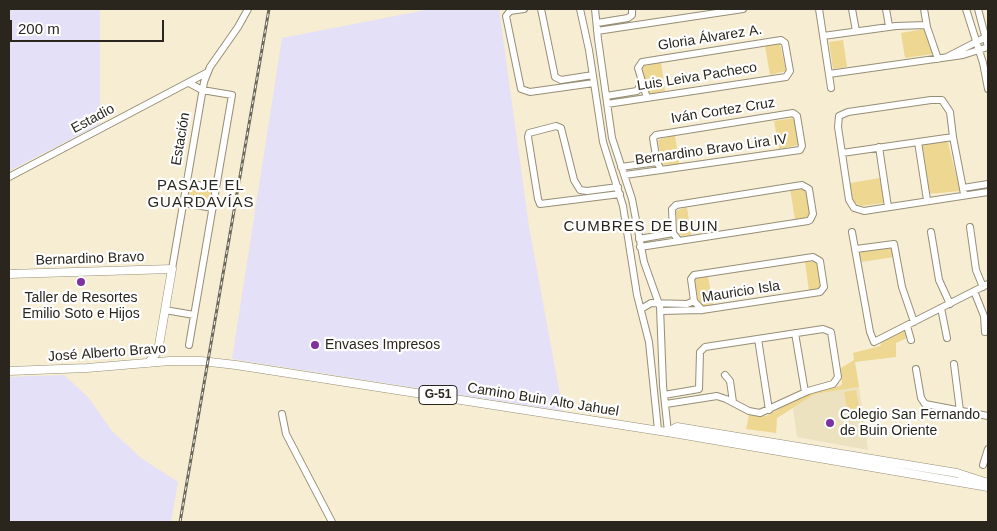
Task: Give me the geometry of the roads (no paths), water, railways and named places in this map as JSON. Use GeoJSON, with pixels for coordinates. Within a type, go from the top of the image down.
{"type":"FeatureCollection","features":[{"type":"Feature","properties":{"kind":"main road","name":"Bernardino Bravo"},"geometry":{"type":"LineString","coordinates":[[9,274],[172,269]]}},
{"type":"Feature","properties":{"kind":"main road","name":"Estación"},"geometry":{"type":"LineString","coordinates":[[148,363],[156,354],[159,344],[172,269]]}},
{"type":"Feature","properties":{"kind":"main road"},"geometry":{"type":"LineString","coordinates":[[159,344],[163,354],[170,361]]}},
{"type":"Feature","properties":{"kind":"main road","name":"José Alberto Bravo"},"geometry":{"type":"LineString","coordinates":[[9,370],[170,361],[206,362]]}},
{"type":"Feature","properties":{"kind":"main road","name":"Camino Buin Alto Jahuel"},"geometry":{"type":"LineString","coordinates":[[206,362],[291,372],[988,485]]}},
{"type":"Feature","properties":{"kind":"street","name":"Estación"},"geometry":{"type":"LineString","coordinates":[[172,269],[202,90],[208,72],[248,9]]}},
{"type":"Feature","properties":{"kind":"street"},"geometry":{"type":"LineString","coordinates":[[524,9],[508,12],[506,18],[521,89],[530,92],[594,83]]}},
{"type":"Feature","properties":{"kind":"street"},"geometry":{"type":"LineString","coordinates":[[541,9],[560,87]]}},
{"type":"Feature","properties":{"kind":"street"},"geometry":{"type":"LineString","coordinates":[[580,9],[589,50],[601,130],[607,156],[622,202],[640,309],[650,348],[652,391],[658,430]]}},
{"type":"Feature","properties":{"kind":"street"},"geometry":{"type":"LineString","coordinates":[[595,9],[611,128],[632,199],[640,247],[660,303],[664,393],[668,432]]}},
{"type":"Feature","properties":{"kind":"street"},"geometry":{"type":"LineString","coordinates":[[597,31],[743,9]]}},
{"type":"Feature","properties":{"kind":"street"},"geometry":{"type":"LineString","coordinates":[[819,9],[831,88]]}},
{"type":"Feature","properties":{"kind":"street"},"geometry":{"type":"LineString","coordinates":[[852,9],[856,31]]}},
{"type":"Feature","properties":{"kind":"street"},"geometry":{"type":"LineString","coordinates":[[886,9],[889,26]]}},
{"type":"Feature","properties":{"kind":"street"},"geometry":{"type":"LineString","coordinates":[[924,9],[926,25],[942,58]]}},
{"type":"Feature","properties":{"kind":"street"},"geometry":{"type":"LineString","coordinates":[[966,9],[979,50],[988,89]]}},
{"type":"Feature","properties":{"kind":"street"},"geometry":{"type":"LineString","coordinates":[[829,74],[942,58],[988,47],[978,9]]}},
{"type":"Feature","properties":{"kind":"street"},"geometry":{"type":"LineString","coordinates":[[597,23],[632,12],[639,25]]}},
{"type":"Feature","properties":{"kind":"street"},"geometry":{"type":"LineString","coordinates":[[823,36],[889,26],[926,25]]}},
{"type":"Feature","properties":{"kind":"street"},"geometry":{"type":"LineString","coordinates":[[942,58],[986,38]]}},
{"type":"Feature","properties":{"kind":"street","name":"Gloria Álvarez A."},"geometry":{"type":"LineString","coordinates":[[641,84],[639,64],[643,61],[784,41],[789,74]]}},
{"type":"Feature","properties":{"kind":"street"},"geometry":{"type":"LineString","coordinates":[[589,50],[599,48]]}},
{"type":"Feature","properties":{"kind":"street","name":"Estadio"},"geometry":{"type":"LineString","coordinates":[[9,177],[208,72]]}},
{"type":"Feature","properties":{"kind":"street","name":"Luis Leiva Pacheco"},"geometry":{"type":"LineString","coordinates":[[607,104],[789,74]]}},
{"type":"Feature","properties":{"kind":"street"},"geometry":{"type":"LineString","coordinates":[[557,78],[593,75]]}},
{"type":"Feature","properties":{"kind":"street"},"geometry":{"type":"LineString","coordinates":[[550,89],[557,78]]}},
{"type":"Feature","properties":{"kind":"street"},"geometry":{"type":"LineString","coordinates":[[189,83],[202,90],[232,95],[189,345]]}},
{"type":"Feature","properties":{"kind":"street"},"geometry":{"type":"LineString","coordinates":[[641,84],[646,98]]}},
{"type":"Feature","properties":{"kind":"street","name":"Luis Leiva Pacheco"},"geometry":{"type":"LineString","coordinates":[[606,96],[637,91],[641,84]]}},
{"type":"Feature","properties":{"kind":"street"},"geometry":{"type":"LineString","coordinates":[[964,191],[950,112],[944,102],[931,100],[848,112],[839,116],[838,127],[849,200],[854,208],[864,210],[888,207],[927,200],[964,191],[988,184]]}},
{"type":"Feature","properties":{"kind":"street","name":"Iván Cortez Cruz"},"geometry":{"type":"LineString","coordinates":[[657,162],[654,136],[796,114],[801,148]]}},
{"type":"Feature","properties":{"kind":"street"},"geometry":{"type":"LineString","coordinates":[[578,200],[580,190],[574,180],[560,127],[533,130],[528,134],[540,204],[578,200],[619,190]]}},
{"type":"Feature","properties":{"kind":"street"},"geometry":{"type":"LineString","coordinates":[[601,130],[611,128]]}},
{"type":"Feature","properties":{"kind":"street"},"geometry":{"type":"LineString","coordinates":[[842,153],[953,137]]}},
{"type":"Feature","properties":{"kind":"street"},"geometry":{"type":"LineString","coordinates":[[918,142],[927,200]]}},
{"type":"Feature","properties":{"kind":"street"},"geometry":{"type":"LineString","coordinates":[[879,147],[888,207]]}},
{"type":"Feature","properties":{"kind":"street","name":"Bernardino Bravo Lira IV"},"geometry":{"type":"LineString","coordinates":[[625,175],[801,148]]}},
{"type":"Feature","properties":{"kind":"street"},"geometry":{"type":"LineString","coordinates":[[657,162],[661,170]]}},
{"type":"Feature","properties":{"kind":"street","name":"Bernardino Bravo Lira IV"},"geometry":{"type":"LineString","coordinates":[[621,167],[657,162]]}},
{"type":"Feature","properties":{"kind":"street"},"geometry":{"type":"LineString","coordinates":[[186,183],[216,188]]}},
{"type":"Feature","properties":{"kind":"street"},"geometry":{"type":"LineString","coordinates":[[640,247],[679,241],[812,219],[809,190],[806,186],[676,205],[672,209],[673,233],[679,241]]}},
{"type":"Feature","properties":{"kind":"street"},"geometry":{"type":"LineString","coordinates":[[580,190],[619,190]]}},
{"type":"Feature","properties":{"kind":"street"},"geometry":{"type":"LineString","coordinates":[[964,191],[988,192]]}},
{"type":"Feature","properties":{"kind":"street"},"geometry":{"type":"LineString","coordinates":[[622,202],[632,199]]}},
{"type":"Feature","properties":{"kind":"street"},"geometry":{"type":"LineString","coordinates":[[183,203],[213,208]]}},
{"type":"Feature","properties":{"kind":"street"},"geometry":{"type":"LineString","coordinates":[[852,232],[870,332],[874,342],[986,286],[976,270],[970,228]]}},
{"type":"Feature","properties":{"kind":"street"},"geometry":{"type":"LineString","coordinates":[[931,232],[939,280],[950,304]]}},
{"type":"Feature","properties":{"kind":"street"},"geometry":{"type":"LineString","coordinates":[[639,239],[673,233]]}},
{"type":"Feature","properties":{"kind":"street"},"geometry":{"type":"LineString","coordinates":[[856,249],[894,244],[903,292],[914,322]]}},
{"type":"Feature","properties":{"kind":"street","name":"Mauricio Isla"},"geometry":{"type":"LineString","coordinates":[[640,309],[648,304],[687,304],[694,301],[692,277],[695,275],[784,261],[818,258],[824,285],[823,290],[818,292],[702,310],[661,311]]}},
{"type":"Feature","properties":{"kind":"street"},"geometry":{"type":"LineString","coordinates":[[974,292],[984,316],[985,332]]}},
{"type":"Feature","properties":{"kind":"street"},"geometry":{"type":"LineString","coordinates":[[694,301],[702,310]]}},
{"type":"Feature","properties":{"kind":"street"},"geometry":{"type":"LineString","coordinates":[[941,308],[947,338]]}},
{"type":"Feature","properties":{"kind":"street"},"geometry":{"type":"LineString","coordinates":[[165,310],[194,314]]}},
{"type":"Feature","properties":{"kind":"street"},"geometry":{"type":"LineString","coordinates":[[907,326],[912,340]]}},
{"type":"Feature","properties":{"kind":"street"},"geometry":{"type":"LineString","coordinates":[[666,404],[708,397],[723,397],[756,413],[769,410],[805,392],[835,383],[837,374],[831,335],[828,329],[703,348],[700,355],[701,385],[708,397]]}},
{"type":"Feature","properties":{"kind":"street"},"geometry":{"type":"LineString","coordinates":[[795,333],[805,392]]}},
{"type":"Feature","properties":{"kind":"street"},"geometry":{"type":"LineString","coordinates":[[758,339],[769,410]]}},
{"type":"Feature","properties":{"kind":"street"},"geometry":{"type":"LineString","coordinates":[[954,364],[960,411]]}},
{"type":"Feature","properties":{"kind":"street"},"geometry":{"type":"LineString","coordinates":[[916,369],[923,402],[988,416]]}},
{"type":"Feature","properties":{"kind":"street"},"geometry":{"type":"LineString","coordinates":[[725,375],[730,381],[733,402]]}},
{"type":"Feature","properties":{"kind":"street"},"geometry":{"type":"LineString","coordinates":[[652,391],[664,393],[694,391],[701,385]]}},
{"type":"Feature","properties":{"kind":"street"},"geometry":{"type":"LineString","coordinates":[[282,414],[286,434],[332,522]]}},
{"type":"Feature","properties":{"kind":"street"},"geometry":{"type":"LineString","coordinates":[[983,465],[988,449]]}},
{"type":"Feature","properties":{"kind":"railway"},"geometry":{"type":"LineString","coordinates":[[180,522],[269,9]]}},
{"type":"Feature","properties":{"kind":"place","name":"Taller de Resortes Emilio Soto e Hijos"},"geometry":{"type":"Point","coordinates":[81,282]}},
{"type":"Feature","properties":{"kind":"place","name":"Envases Impresos"},"geometry":{"type":"Point","coordinates":[315,345]}},
{"type":"Feature","properties":{"kind":"place","name":"Colegio San Fernando de Buin Oriente"},"geometry":{"type":"Point","coordinates":[830,423]}},
{"type":"Feature","properties":{"kind":"district","name":"PASAJE EL GUARDAVÍAS"},"geometry":{"type":"Point","coordinates":[201,194]}},
{"type":"Feature","properties":{"kind":"district","name":"CUMBRES DE BUIN"},"geometry":{"type":"Point","coordinates":[641,227]}}]}
